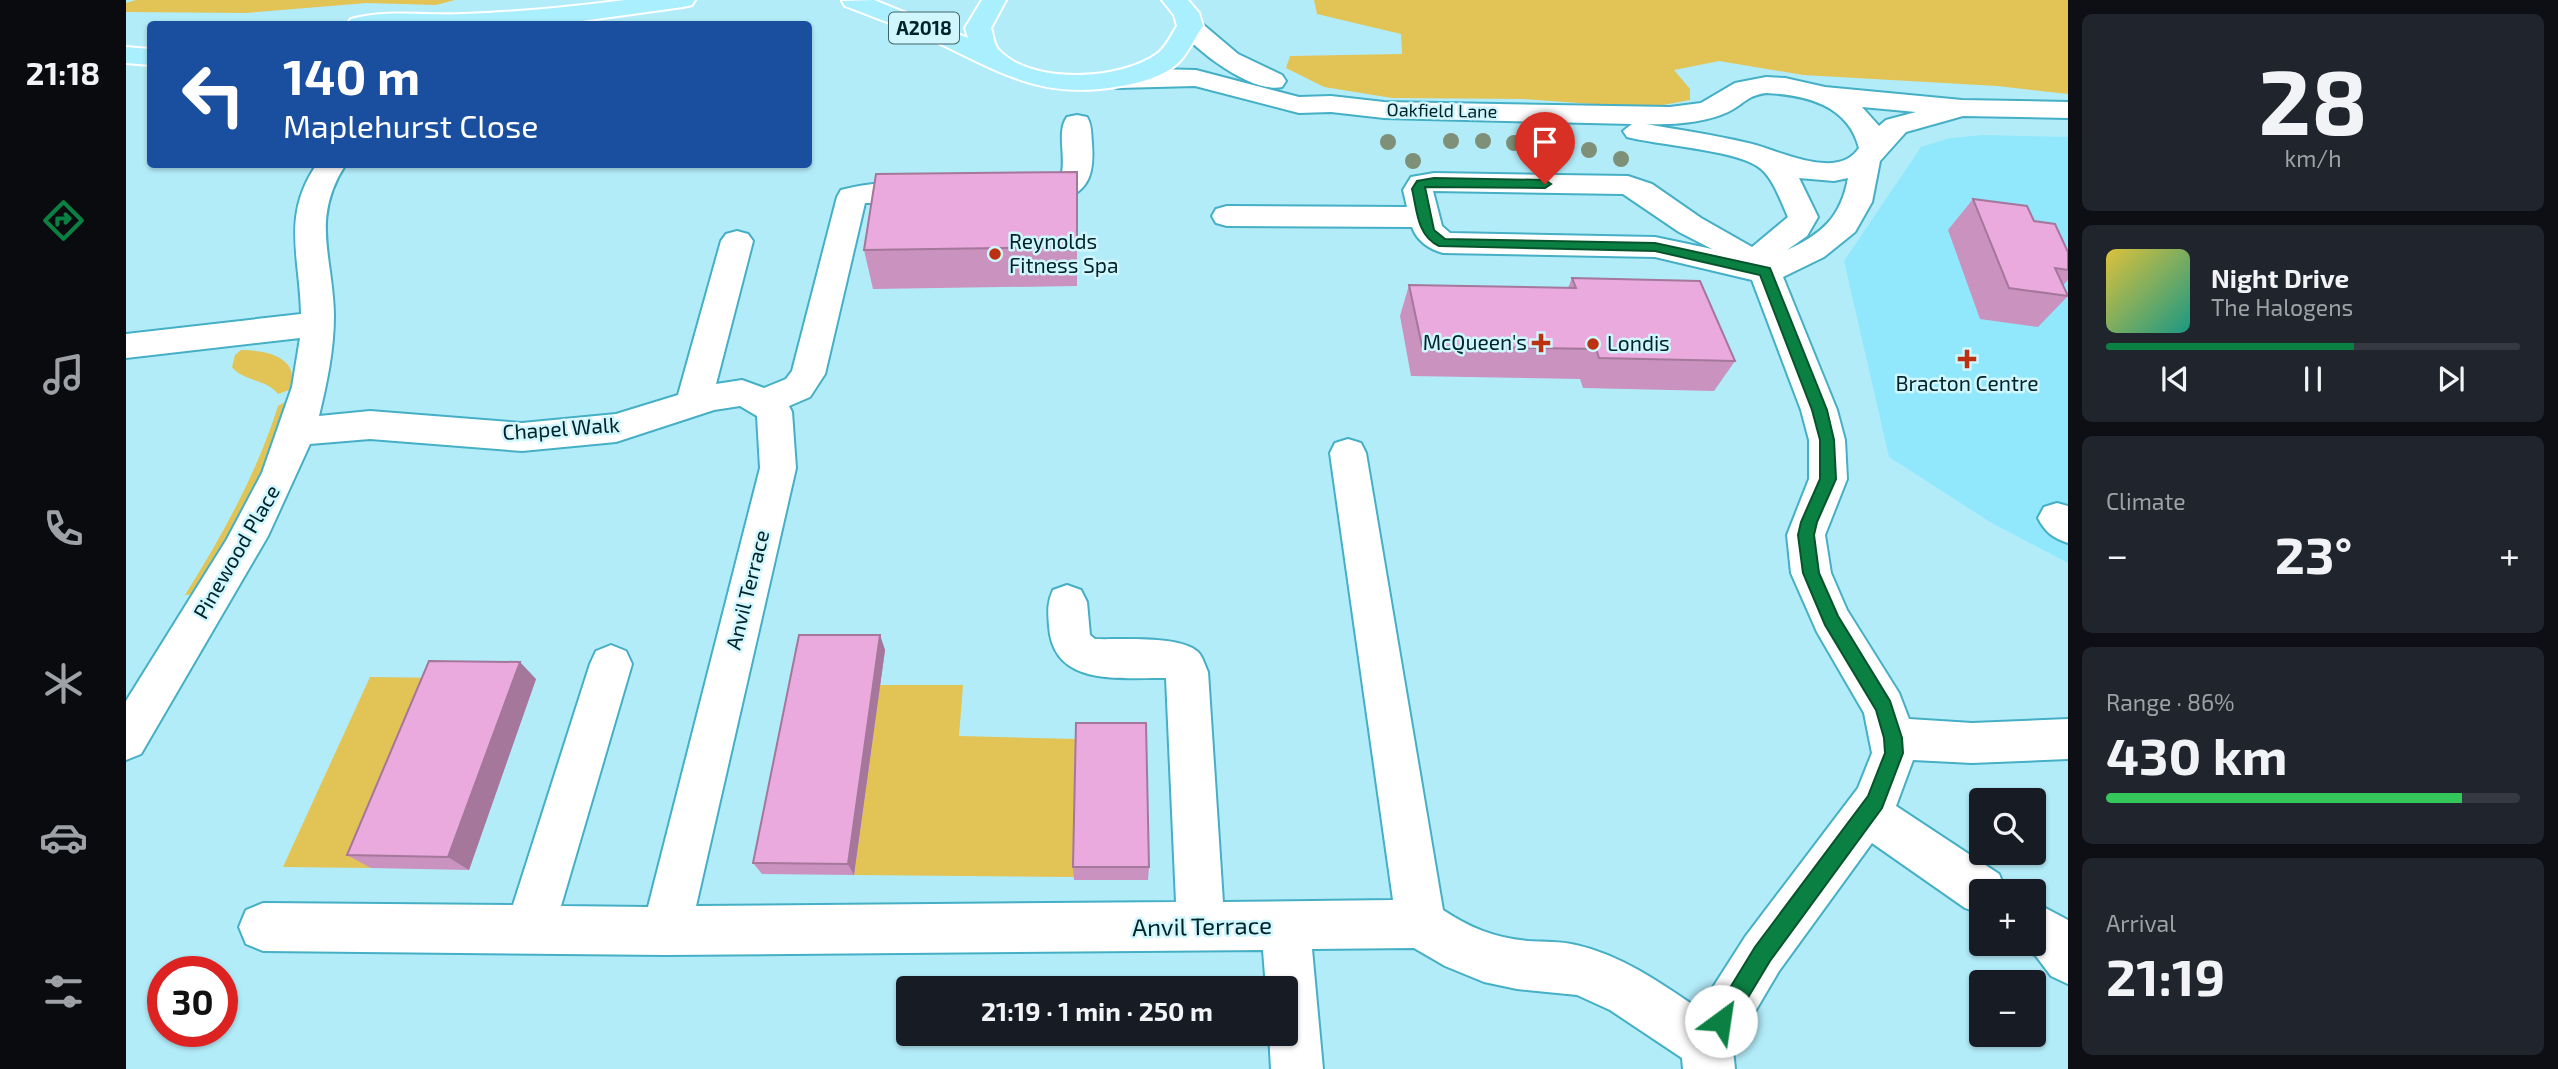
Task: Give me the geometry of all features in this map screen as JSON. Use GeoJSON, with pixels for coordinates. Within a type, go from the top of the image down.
{"type":"FeatureCollection","features":[{"type":"Feature","properties":{"kind":"main road"},"geometry":{"type":"LineString","coordinates":[[473,21],[514,17],[553,20],[684,0]]}},
{"type":"Feature","properties":{"kind":"main road","name":"A2018"},"geometry":{"type":"LineString","coordinates":[[849,1],[906,0]]}},
{"type":"Feature","properties":{"kind":"main road","name":"A2018"},"geometry":{"type":"LineString","coordinates":[[991,59],[983,47],[979,28],[983,13],[994,0]]}},
{"type":"Feature","properties":{"kind":"main road","name":"A2018"},"geometry":{"type":"LineString","coordinates":[[849,1],[937,33],[1013,72],[1044,81],[1086,84],[1118,80],[1161,62],[1180,45],[1185,15],[1205,0]]}},
{"type":"Feature","properties":{"kind":"main road"},"geometry":{"type":"LineString","coordinates":[[379,21],[409,21]]}},
{"type":"Feature","properties":{"kind":"main road"},"geometry":{"type":"LineString","coordinates":[[126,41],[147,43]]}},
{"type":"Feature","properties":{"kind":"main road"},"geometry":{"type":"LineString","coordinates":[[126,55],[147,57]]}},
{"type":"Feature","properties":{"kind":"street","name":"Oakfield Lane"},"geometry":{"type":"LineString","coordinates":[[1185,15],[1235,64],[1331,104]]}},
{"type":"Feature","properties":{"kind":"street","name":"Oakfield Lane"},"geometry":{"type":"LineString","coordinates":[[1118,80],[1189,78],[1211,81],[1299,105],[1331,104],[1384,110],[1654,116],[1692,112],[1720,105],[1735,91],[1752,86],[1784,86],[1818,94],[1962,108],[2068,110]]}},
{"type":"Feature","properties":{"kind":"street","name":"Oakfield Lane"},"geometry":{"type":"LineString","coordinates":[[1818,94],[1853,112],[1865,124],[1872,136],[1869,154]]}},
{"type":"Feature","properties":{"kind":"street"},"geometry":{"type":"LineString","coordinates":[[1348,453],[1421,924],[1474,956],[1508,963],[1578,970],[1607,981],[1708,1056],[1762,954],[1875,802],[1894,753],[1893,738],[1884,707],[1831,620],[1811,573],[1806,535],[1828,479],[1827,440],[1819,410],[1765,272],[1764,252],[1796,229],[1803,217],[1786,180],[1758,156],[1728,136],[1719,122],[1720,105]]}},
{"type":"Feature","properties":{"kind":"street","name":"Oakfield Lane"},"geometry":{"type":"LineString","coordinates":[[1553,114],[1586,123],[1758,156],[1812,172],[1834,172],[1852,168],[1896,126],[1962,108]]}},
{"type":"Feature","properties":{"kind":"street"},"geometry":{"type":"LineString","coordinates":[[1003,194],[1049,193],[1063,191],[1072,185],[1078,172],[1077,123]]}},
{"type":"Feature","properties":{"kind":"street"},"geometry":{"type":"LineString","coordinates":[[1765,272],[1726,243],[1690,225],[1628,185],[1423,183],[1418,189],[1431,237],[1448,244],[1655,247],[1765,272],[1806,256],[1852,214],[1869,154]]}},
{"type":"Feature","properties":{"kind":"street","name":"Pinewood Place"},"geometry":{"type":"LineString","coordinates":[[126,740],[254,530],[285,465],[297,432],[310,382],[317,323],[309,237],[321,171]]}},
{"type":"Feature","properties":{"kind":"street"},"geometry":{"type":"LineString","coordinates":[[769,407],[799,388],[807,374],[852,197],[862,194],[953,194]]}},
{"type":"Feature","properties":{"kind":"street"},"geometry":{"type":"LineString","coordinates":[[1227,216],[1424,217]]}},
{"type":"Feature","properties":{"kind":"street"},"geometry":{"type":"LineString","coordinates":[[693,403],[737,241]]}},
{"type":"Feature","properties":{"kind":"street"},"geometry":{"type":"LineString","coordinates":[[126,346],[275,331],[317,323]]}},
{"type":"Feature","properties":{"kind":"street","name":"Chapel Walk"},"geometry":{"type":"LineString","coordinates":[[297,432],[370,425],[522,437],[616,428],[713,397],[742,393],[769,407]]}},
{"type":"Feature","properties":{"kind":"street","name":"Anvil Terrace"},"geometry":{"type":"LineString","coordinates":[[666,931],[778,468],[769,407]]}},
{"type":"Feature","properties":{"kind":"street"},"geometry":{"type":"LineString","coordinates":[[1067,602],[1070,640],[1077,650],[1089,657],[1172,660],[1182,664],[1188,681],[1201,928]]}},
{"type":"Feature","properties":{"kind":"street"},"geometry":{"type":"LineString","coordinates":[[530,929],[611,664]]}},
{"type":"Feature","properties":{"kind":"street"},"geometry":{"type":"LineString","coordinates":[[1893,738],[2004,743],[2068,739]]}},
{"type":"Feature","properties":{"kind":"street"},"geometry":{"type":"LineString","coordinates":[[1867,813],[1969,882]]}},
{"type":"Feature","properties":{"kind":"street","name":"Anvil Terrace"},"geometry":{"type":"LineString","coordinates":[[263,927],[666,931],[1421,924]]}},
{"type":"Feature","properties":{"kind":"street"},"geometry":{"type":"LineString","coordinates":[[1286,925],[1297,1069]]}},
{"type":"Feature","properties":{"kind":"street"},"geometry":{"type":"LineString","coordinates":[[2046,934],[2068,959]]}},
{"type":"Feature","properties":{"kind":"shaded area"},"geometry":{"type":"Polygon","coordinates":[[[136,0],[455,0],[436,5],[367,3],[246,13],[126,12],[126,3],[136,0]]]}},
{"type":"Feature","properties":{"kind":"shaded area"},"geometry":{"type":"Polygon","coordinates":[[[1314,0],[2068,0],[2068,94],[1997,86],[1803,75],[1719,61],[1674,70],[1690,89],[1690,100],[1647,108],[1524,99],[1392,98],[1324,87],[1286,68],[1290,56],[1402,54],[1401,34],[1317,14],[1314,0]]]}},
{"type":"Feature","properties":{"kind":"shaded area","name":"Bracton Centre"},"geometry":{"type":"Polygon","coordinates":[[[1983,135],[2068,137],[2068,563],[1990,522],[1889,457],[1844,261],[1921,147],[1950,138],[1983,135]]]}},
{"type":"Feature","properties":{"kind":"shaded area"},"geometry":{"type":"Polygon","coordinates":[[[241,350],[271,354],[287,363],[292,379],[289,390],[278,394],[268,386],[237,372],[232,367],[235,355],[241,350]]]}},
{"type":"Feature","properties":{"kind":"shaded area"},"geometry":{"type":"Polygon","coordinates":[[[285,402],[280,427],[257,484],[194,594],[185,595],[238,504],[260,456],[278,406],[285,402]]]}},
{"type":"Feature","properties":{"kind":"shaded area"},"geometry":{"type":"Polygon","coordinates":[[[370,677],[448,678],[371,868],[283,867],[370,677]]]}},
{"type":"Feature","properties":{"kind":"shaded area"},"geometry":{"type":"Polygon","coordinates":[[[880,685],[963,685],[959,736],[1077,739],[1074,877],[854,875],[880,685]]]}},
{"type":"Feature","properties":{"kind":"building"},"geometry":{"type":"Polygon","coordinates":[[[1077,172],[1077,247],[864,250],[876,174],[1077,172]]]}},
{"type":"Feature","properties":{"kind":"building"},"geometry":{"type":"Polygon","coordinates":[[[1973,199],[2027,206],[2034,221],[2055,224],[2068,252],[2068,270],[2055,268],[2068,296],[2009,288],[1973,199]]]}},
{"type":"Feature","properties":{"kind":"building"},"geometry":{"type":"Polygon","coordinates":[[[1572,278],[1700,281],[1735,361],[1599,358],[1596,349],[1422,346],[1409,285],[1576,288],[1572,278]]]}},
{"type":"Feature","properties":{"kind":"building"},"geometry":{"type":"Polygon","coordinates":[[[799,635],[880,635],[848,864],[753,863],[799,635]]]}},
{"type":"Feature","properties":{"kind":"building"},"geometry":{"type":"Polygon","coordinates":[[[429,661],[520,662],[448,857],[347,855],[429,661]]]}},
{"type":"Feature","properties":{"kind":"building"},"geometry":{"type":"Polygon","coordinates":[[[1076,723],[1146,723],[1149,867],[1073,867],[1076,723]]]}},
{"type":"Feature","properties":{"kind":"place","name":"Reynolds Fitness Spa"},"geometry":{"type":"Point","coordinates":[995,254]}},
{"type":"Feature","properties":{"kind":"place","name":"McQueen's"},"geometry":{"type":"Point","coordinates":[1541,343]}},
{"type":"Feature","properties":{"kind":"place","name":"Londis"},"geometry":{"type":"Point","coordinates":[1593,344]}},
{"type":"Feature","properties":{"kind":"place","name":"Bracton Centre"},"geometry":{"type":"Point","coordinates":[1967,359]}},
{"type":"Feature","properties":{"kind":"route"},"geometry":{"type":"LineString","coordinates":[[1545,184],[1434,182],[1421,184],[1418,189],[1426,228],[1431,237],[1443,243],[1655,247],[1765,272],[1819,410],[1827,440],[1828,479],[1806,535],[1811,573],[1831,620],[1884,707],[1893,738],[1894,753],[1875,802],[1762,954],[1721,1021]]}}]}
